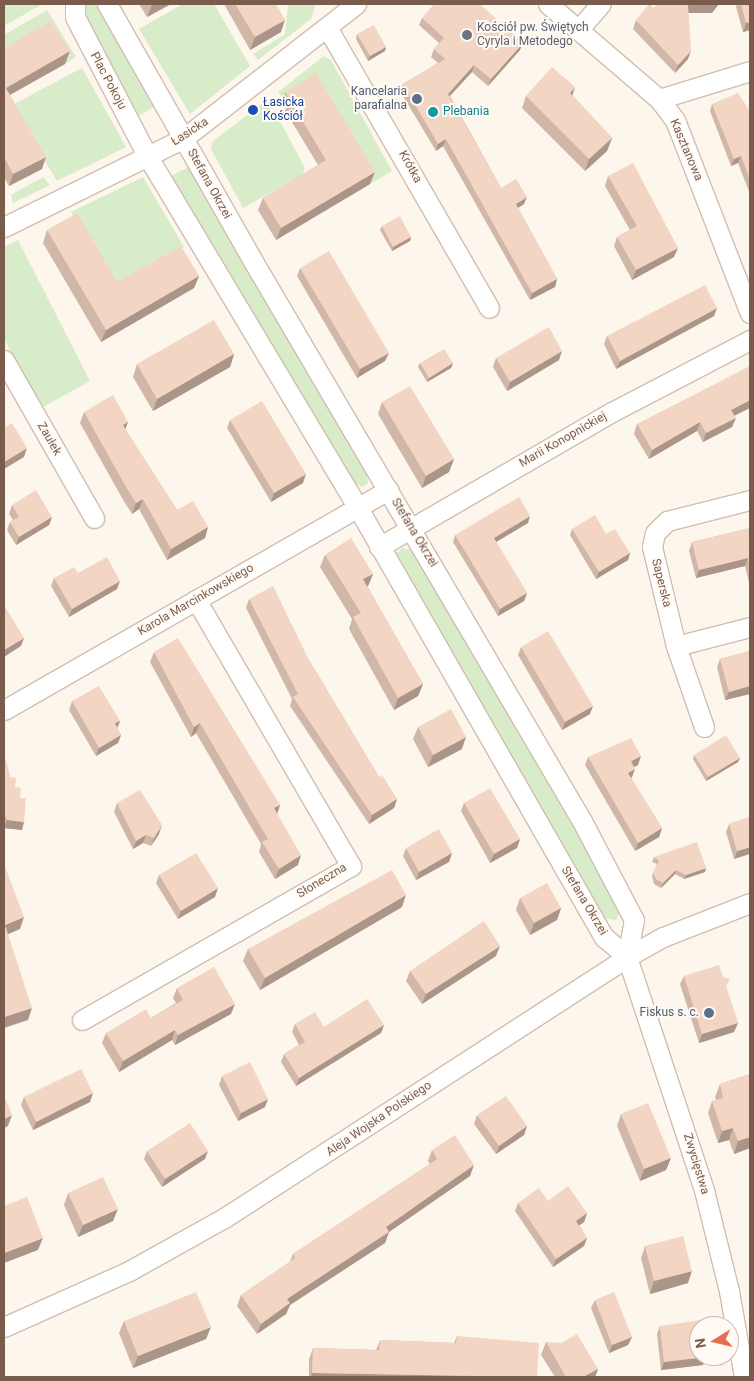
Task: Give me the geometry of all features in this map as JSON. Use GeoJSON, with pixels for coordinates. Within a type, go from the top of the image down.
{"type":"FeatureCollection","features":[{"type":"Feature","properties":{"kind":"street","name":"Plac Pokoju"},"geometry":{"type":"LineString","coordinates":[[75,4],[75,17],[148,157]]}},
{"type":"Feature","properties":{"kind":"street"},"geometry":{"type":"LineString","coordinates":[[107,4],[184,138]]}},
{"type":"Feature","properties":{"kind":"street","name":"Łasicka"},"geometry":{"type":"LineString","coordinates":[[4,227],[184,138],[328,29],[355,4]]}},
{"type":"Feature","properties":{"kind":"street","name":"Kasztanowa"},"geometry":{"type":"LineString","coordinates":[[548,4],[659,99],[684,140],[750,313]]}},
{"type":"Feature","properties":{"kind":"street"},"geometry":{"type":"LineString","coordinates":[[579,29],[601,4]]}},
{"type":"Feature","properties":{"kind":"street","name":"Krótka"},"geometry":{"type":"LineString","coordinates":[[328,29],[489,308]]}},
{"type":"Feature","properties":{"kind":"street"},"geometry":{"type":"LineString","coordinates":[[659,99],[750,71]]}},
{"type":"Feature","properties":{"kind":"street","name":"Stefana Okrzei"},"geometry":{"type":"LineString","coordinates":[[184,138],[582,821],[634,920],[627,957]]}},
{"type":"Feature","properties":{"kind":"street","name":"Stefana Okrzei"},"geometry":{"type":"LineString","coordinates":[[148,157],[358,508],[604,937],[627,957]]}},
{"type":"Feature","properties":{"kind":"street","name":"Marii Konopnickiej"},"geometry":{"type":"LineString","coordinates":[[379,547],[619,408],[750,340]]}},
{"type":"Feature","properties":{"kind":"street","name":"Zaułek"},"geometry":{"type":"LineString","coordinates":[[4,360],[94,518]]}},
{"type":"Feature","properties":{"kind":"street","name":"Karola Marcinkowskiego"},"geometry":{"type":"LineString","coordinates":[[4,710],[388,490]]}},
{"type":"Feature","properties":{"kind":"street","name":"Saperska"},"geometry":{"type":"LineString","coordinates":[[704,727],[676,646],[652,547],[655,532],[667,521],[750,500]]}},
{"type":"Feature","properties":{"kind":"street","name":"Słoneczna"},"geometry":{"type":"LineString","coordinates":[[82,1020],[351,866],[196,600]]}},
{"type":"Feature","properties":{"kind":"street"},"geometry":{"type":"LineString","coordinates":[[676,646],[750,627]]}},
{"type":"Feature","properties":{"kind":"street","name":"Aleja Wojska Polskiego"},"geometry":{"type":"LineString","coordinates":[[4,1327],[129,1271],[224,1218],[627,957],[663,937],[750,903]]}},
{"type":"Feature","properties":{"kind":"street","name":"Zwycięstwa"},"geometry":{"type":"LineString","coordinates":[[627,957],[704,1190],[729,1291],[744,1377]]}},
{"type":"Feature","properties":{"kind":"green space"},"geometry":{"type":"Polygon","coordinates":[[[4,4],[43,4],[4,26],[4,4]]]}},
{"type":"Feature","properties":{"kind":"green space"},"geometry":{"type":"Polygon","coordinates":[[[85,4],[103,4],[159,104],[137,117],[82,15],[85,4]]]}},
{"type":"Feature","properties":{"kind":"green space"},"geometry":{"type":"Polygon","coordinates":[[[183,4],[214,4],[250,66],[190,114],[139,29],[183,4]]]}},
{"type":"Feature","properties":{"kind":"green space"},"geometry":{"type":"Polygon","coordinates":[[[288,4],[316,4],[311,19],[258,60],[253,54],[285,34],[288,4]]]}},
{"type":"Feature","properties":{"kind":"green space"},"geometry":{"type":"Polygon","coordinates":[[[47,10],[76,57],[65,64],[47,33],[4,58],[4,35],[47,10]]]}},
{"type":"Feature","properties":{"kind":"green space"},"geometry":{"type":"Polygon","coordinates":[[[324,56],[331,60],[392,171],[370,184],[311,86],[284,102],[278,92],[324,56]]]}},
{"type":"Feature","properties":{"kind":"green space"},"geometry":{"type":"Polygon","coordinates":[[[82,68],[126,147],[57,181],[14,110],[16,103],[82,68]]]}},
{"type":"Feature","properties":{"kind":"green space"},"geometry":{"type":"Polygon","coordinates":[[[268,99],[305,168],[302,175],[243,208],[211,149],[212,142],[268,99]]]}},
{"type":"Feature","properties":{"kind":"green space"},"geometry":{"type":"Polygon","coordinates":[[[189,167],[367,469],[368,483],[363,487],[349,481],[171,176],[189,167]]]}},
{"type":"Feature","properties":{"kind":"green space"},"geometry":{"type":"Polygon","coordinates":[[[43,177],[50,185],[13,203],[11,195],[43,177]]]}},
{"type":"Feature","properties":{"kind":"green space"},"geometry":{"type":"Polygon","coordinates":[[[143,177],[184,247],[111,287],[71,212],[143,177]]]}},
{"type":"Feature","properties":{"kind":"green space"},"geometry":{"type":"Polygon","coordinates":[[[18,240],[90,381],[43,407],[4,339],[4,247],[18,240]]]}},
{"type":"Feature","properties":{"kind":"green space"},"geometry":{"type":"Polygon","coordinates":[[[402,548],[413,550],[621,909],[616,920],[604,918],[396,563],[396,554],[402,548]]]}},
{"type":"Feature","properties":{"kind":"building"},"geometry":{"type":"Polygon","coordinates":[[[235,4],[276,4],[285,20],[255,37],[235,4]]]}},
{"type":"Feature","properties":{"kind":"building"},"geometry":{"type":"Polygon","coordinates":[[[434,4],[480,4],[523,43],[491,79],[474,65],[448,94],[501,188],[516,179],[527,197],[516,204],[557,279],[532,293],[446,139],[438,144],[403,84],[445,59],[434,49],[444,38],[422,18],[434,4]]]}},
{"type":"Feature","properties":{"kind":"building"},"geometry":{"type":"Polygon","coordinates":[[[649,4],[654,8],[657,4],[688,4],[691,51],[678,65],[636,20],[649,4]]]}},
{"type":"Feature","properties":{"kind":"building"},"geometry":{"type":"Polygon","coordinates":[[[741,4],[750,4],[750,22],[746,23],[741,4]]]}},
{"type":"Feature","properties":{"kind":"building"},"geometry":{"type":"Polygon","coordinates":[[[51,21],[70,51],[6,88],[46,157],[13,174],[4,157],[4,48],[51,21]]]}},
{"type":"Feature","properties":{"kind":"building"},"geometry":{"type":"Polygon","coordinates":[[[374,25],[386,47],[370,56],[357,34],[374,25]]]}},
{"type":"Feature","properties":{"kind":"building"},"geometry":{"type":"Polygon","coordinates":[[[552,67],[575,87],[570,93],[612,138],[589,159],[526,96],[552,67]]]}},
{"type":"Feature","properties":{"kind":"building"},"geometry":{"type":"Polygon","coordinates":[[[316,73],[375,172],[281,228],[263,198],[326,160],[285,92],[316,73]]]}},
{"type":"Feature","properties":{"kind":"building"},"geometry":{"type":"Polygon","coordinates":[[[738,93],[750,111],[750,180],[741,156],[734,159],[712,104],[738,93]]]}},
{"type":"Feature","properties":{"kind":"building"},"geometry":{"type":"Polygon","coordinates":[[[633,163],[678,248],[636,270],[617,237],[637,226],[608,176],[633,163]]]}},
{"type":"Feature","properties":{"kind":"building"},"geometry":{"type":"Polygon","coordinates":[[[77,213],[117,282],[181,246],[199,276],[106,330],[47,230],[77,213]]]}},
{"type":"Feature","properties":{"kind":"building"},"geometry":{"type":"Polygon","coordinates":[[[400,216],[411,237],[393,247],[382,226],[400,216]]]}},
{"type":"Feature","properties":{"kind":"building"},"geometry":{"type":"Polygon","coordinates":[[[329,251],[389,353],[360,369],[300,268],[329,251]]]}},
{"type":"Feature","properties":{"kind":"building"},"geometry":{"type":"Polygon","coordinates":[[[705,285],[717,308],[620,361],[607,336],[705,285]]]}},
{"type":"Feature","properties":{"kind":"building"},"geometry":{"type":"Polygon","coordinates":[[[214,320],[234,354],[157,399],[137,364],[214,320]]]}},
{"type":"Feature","properties":{"kind":"building"},"geometry":{"type":"Polygon","coordinates":[[[549,327],[562,351],[510,382],[496,358],[549,327]]]}},
{"type":"Feature","properties":{"kind":"building"},"geometry":{"type":"Polygon","coordinates":[[[444,349],[453,363],[429,378],[420,363],[444,349]]]}},
{"type":"Feature","properties":{"kind":"building"},"geometry":{"type":"Polygon","coordinates":[[[750,366],[750,400],[731,410],[736,418],[706,433],[700,422],[652,450],[637,424],[750,366]]]}},
{"type":"Feature","properties":{"kind":"building"},"geometry":{"type":"Polygon","coordinates":[[[410,386],[454,459],[426,476],[382,402],[410,386]]]}},
{"type":"Feature","properties":{"kind":"building"},"geometry":{"type":"Polygon","coordinates":[[[113,395],[128,422],[123,425],[177,510],[193,501],[208,527],[171,549],[143,499],[136,503],[84,412],[113,395]]]}},
{"type":"Feature","properties":{"kind":"building"},"geometry":{"type":"Polygon","coordinates":[[[262,401],[306,474],[274,493],[230,420],[262,401]]]}},
{"type":"Feature","properties":{"kind":"building"},"geometry":{"type":"Polygon","coordinates":[[[12,423],[27,448],[4,462],[4,428],[12,423]]]}},
{"type":"Feature","properties":{"kind":"building"},"geometry":{"type":"Polygon","coordinates":[[[36,490],[52,517],[19,537],[10,522],[19,517],[12,505],[36,490]]]}},
{"type":"Feature","properties":{"kind":"building"},"geometry":{"type":"Polygon","coordinates":[[[519,497],[530,516],[494,538],[527,593],[500,609],[455,535],[519,497]]]}},
{"type":"Feature","properties":{"kind":"building"},"geometry":{"type":"Polygon","coordinates":[[[595,515],[606,534],[615,529],[630,553],[599,572],[572,529],[595,515]]]}},
{"type":"Feature","properties":{"kind":"building"},"geometry":{"type":"Polygon","coordinates":[[[750,528],[750,569],[748,558],[699,570],[692,542],[750,528]]]}},
{"type":"Feature","properties":{"kind":"building"},"geometry":{"type":"Polygon","coordinates":[[[351,538],[373,574],[363,579],[423,684],[398,698],[353,617],[361,613],[325,555],[351,538]]]}},
{"type":"Feature","properties":{"kind":"building"},"geometry":{"type":"Polygon","coordinates":[[[107,557],[120,581],[72,609],[54,578],[74,567],[78,573],[107,557]]]}},
{"type":"Feature","properties":{"kind":"building"},"geometry":{"type":"Polygon","coordinates":[[[273,586],[309,660],[379,777],[382,775],[397,799],[372,815],[293,697],[298,694],[249,599],[273,586]]]}},
{"type":"Feature","properties":{"kind":"building"},"geometry":{"type":"Polygon","coordinates":[[[4,605],[24,638],[4,650],[4,605]]]}},
{"type":"Feature","properties":{"kind":"building"},"geometry":{"type":"Polygon","coordinates":[[[548,631],[593,706],[565,722],[521,647],[548,631]]]}},
{"type":"Feature","properties":{"kind":"building"},"geometry":{"type":"Polygon","coordinates":[[[178,638],[280,805],[274,808],[301,855],[279,869],[262,842],[268,839],[200,723],[194,727],[154,652],[178,638]]]}},
{"type":"Feature","properties":{"kind":"building"},"geometry":{"type":"Polygon","coordinates":[[[750,651],[750,686],[729,692],[720,659],[750,651]]]}},
{"type":"Feature","properties":{"kind":"building"},"geometry":{"type":"Polygon","coordinates":[[[99,686],[120,721],[115,723],[121,735],[99,748],[72,701],[99,686]]]}},
{"type":"Feature","properties":{"kind":"building"},"geometry":{"type":"Polygon","coordinates":[[[451,709],[466,737],[433,755],[418,727],[451,709]]]}},
{"type":"Feature","properties":{"kind":"building"},"geometry":{"type":"Polygon","coordinates":[[[726,735],[740,758],[708,777],[694,755],[726,735]]]}},
{"type":"Feature","properties":{"kind":"building"},"geometry":{"type":"Polygon","coordinates":[[[631,738],[641,756],[631,761],[635,769],[628,773],[662,828],[638,843],[588,757],[631,738]]]}},
{"type":"Feature","properties":{"kind":"building"},"geometry":{"type":"Polygon","coordinates":[[[4,754],[10,777],[16,778],[15,787],[21,788],[20,798],[26,798],[24,822],[7,820],[4,812],[4,754]]]}},
{"type":"Feature","properties":{"kind":"building"},"geometry":{"type":"Polygon","coordinates":[[[490,788],[520,839],[494,854],[464,803],[490,788]]]}},
{"type":"Feature","properties":{"kind":"building"},"geometry":{"type":"Polygon","coordinates":[[[140,790],[162,825],[154,838],[146,835],[136,841],[117,803],[140,790]]]}},
{"type":"Feature","properties":{"kind":"building"},"geometry":{"type":"Polygon","coordinates":[[[750,817],[750,847],[737,851],[729,824],[750,817]]]}},
{"type":"Feature","properties":{"kind":"building"},"geometry":{"type":"Polygon","coordinates":[[[439,829],[452,853],[419,872],[406,848],[439,829]]]}},
{"type":"Feature","properties":{"kind":"building"},"geometry":{"type":"Polygon","coordinates":[[[697,842],[706,868],[686,875],[676,870],[663,883],[656,879],[653,872],[659,861],[654,857],[697,842]]]}},
{"type":"Feature","properties":{"kind":"building"},"geometry":{"type":"Polygon","coordinates":[[[196,853],[218,888],[181,911],[159,875],[196,853]]]}},
{"type":"Feature","properties":{"kind":"building"},"geometry":{"type":"Polygon","coordinates":[[[4,864],[24,917],[5,925],[32,1008],[4,1017],[4,864]]]}},
{"type":"Feature","properties":{"kind":"building"},"geometry":{"type":"Polygon","coordinates":[[[392,870],[406,895],[265,978],[248,949],[392,870]]]}},
{"type":"Feature","properties":{"kind":"building"},"geometry":{"type":"Polygon","coordinates":[[[547,883],[561,908],[534,923],[520,898],[547,883]]]}},
{"type":"Feature","properties":{"kind":"building"},"geometry":{"type":"Polygon","coordinates":[[[484,921],[500,946],[426,994],[410,971],[484,921]]]}},
{"type":"Feature","properties":{"kind":"building","name":"Fiskus s. c."},"geometry":{"type":"Polygon","coordinates":[[[719,965],[723,977],[730,979],[726,986],[738,1023],[702,1034],[684,976],[719,965]]]}},
{"type":"Feature","properties":{"kind":"building"},"geometry":{"type":"Polygon","coordinates":[[[214,967],[235,1004],[178,1035],[175,1030],[123,1061],[106,1033],[146,1009],[151,1018],[183,1000],[177,988],[214,967]]]}},
{"type":"Feature","properties":{"kind":"building"},"geometry":{"type":"Polygon","coordinates":[[[367,999],[384,1025],[299,1078],[284,1054],[305,1042],[295,1024],[315,1012],[324,1027],[367,999]]]}},
{"type":"Feature","properties":{"kind":"building"},"geometry":{"type":"Polygon","coordinates":[[[250,1062],[268,1099],[241,1113],[222,1076],[250,1062]]]}},
{"type":"Feature","properties":{"kind":"building"},"geometry":{"type":"Polygon","coordinates":[[[81,1069],[93,1093],[36,1122],[24,1097],[81,1069]]]}},
{"type":"Feature","properties":{"kind":"building"},"geometry":{"type":"Polygon","coordinates":[[[750,1074],[750,1137],[738,1141],[733,1128],[722,1131],[712,1101],[723,1098],[720,1084],[750,1074]]]}},
{"type":"Feature","properties":{"kind":"building"},"geometry":{"type":"Polygon","coordinates":[[[4,1095],[12,1115],[4,1119],[4,1095]]]}},
{"type":"Feature","properties":{"kind":"building"},"geometry":{"type":"Polygon","coordinates":[[[506,1096],[527,1126],[499,1146],[477,1115],[506,1096]]]}},
{"type":"Feature","properties":{"kind":"building"},"geometry":{"type":"Polygon","coordinates":[[[648,1103],[671,1158],[644,1169],[621,1114],[648,1103]]]}},
{"type":"Feature","properties":{"kind":"building"},"geometry":{"type":"Polygon","coordinates":[[[190,1123],[208,1151],[165,1179],[147,1151],[190,1123]]]}},
{"type":"Feature","properties":{"kind":"building"},"geometry":{"type":"Polygon","coordinates":[[[455,1135],[474,1165],[386,1227],[389,1232],[287,1299],[290,1303],[261,1324],[241,1295],[295,1258],[293,1254],[437,1159],[432,1150],[455,1135]]]}},
{"type":"Feature","properties":{"kind":"building"},"geometry":{"type":"Polygon","coordinates":[[[103,1177],[118,1209],[83,1225],[68,1193],[103,1177]]]}},
{"type":"Feature","properties":{"kind":"building"},"geometry":{"type":"Polygon","coordinates":[[[568,1186],[587,1213],[576,1221],[587,1238],[556,1259],[518,1203],[539,1188],[548,1201],[568,1186]]]}},
{"type":"Feature","properties":{"kind":"building"},"geometry":{"type":"Polygon","coordinates":[[[27,1197],[43,1238],[4,1253],[4,1206],[27,1197]]]}},
{"type":"Feature","properties":{"kind":"building"},"geometry":{"type":"Polygon","coordinates":[[[683,1236],[692,1271],[654,1281],[645,1246],[683,1236]]]}},
{"type":"Feature","properties":{"kind":"building"},"geometry":{"type":"Polygon","coordinates":[[[196,1292],[211,1327],[138,1356],[124,1321],[196,1292]]]}},
{"type":"Feature","properties":{"kind":"building"},"geometry":{"type":"Polygon","coordinates":[[[614,1292],[632,1337],[612,1345],[595,1300],[614,1292]]]}},
{"type":"Feature","properties":{"kind":"building"},"geometry":{"type":"Polygon","coordinates":[[[689,1322],[689,1359],[664,1362],[660,1326],[689,1322]]]}},
{"type":"Feature","properties":{"kind":"building"},"geometry":{"type":"Polygon","coordinates":[[[577,1334],[598,1369],[583,1377],[566,1377],[546,1342],[561,1343],[577,1334]]]}},
{"type":"Feature","properties":{"kind":"building"},"geometry":{"type":"Polygon","coordinates":[[[457,1336],[539,1343],[537,1377],[312,1373],[313,1348],[379,1350],[380,1340],[456,1343],[457,1336]]]}},
{"type":"Feature","properties":{"kind":"place","name":"Kościół pw. Świętych Cyryla i Metodego"},"geometry":{"type":"Point","coordinates":[467,35]}},
{"type":"Feature","properties":{"kind":"place","name":"Kancelaria parafialna"},"geometry":{"type":"Point","coordinates":[417,99]}},
{"type":"Feature","properties":{"kind":"place","name":"Łasicka Kościół"},"geometry":{"type":"Point","coordinates":[253,110]}},
{"type":"Feature","properties":{"kind":"place","name":"Plebania"},"geometry":{"type":"Point","coordinates":[433,112]}},
{"type":"Feature","properties":{"kind":"place","name":"Fiskus s. c."},"geometry":{"type":"Point","coordinates":[709,1013]}}]}
